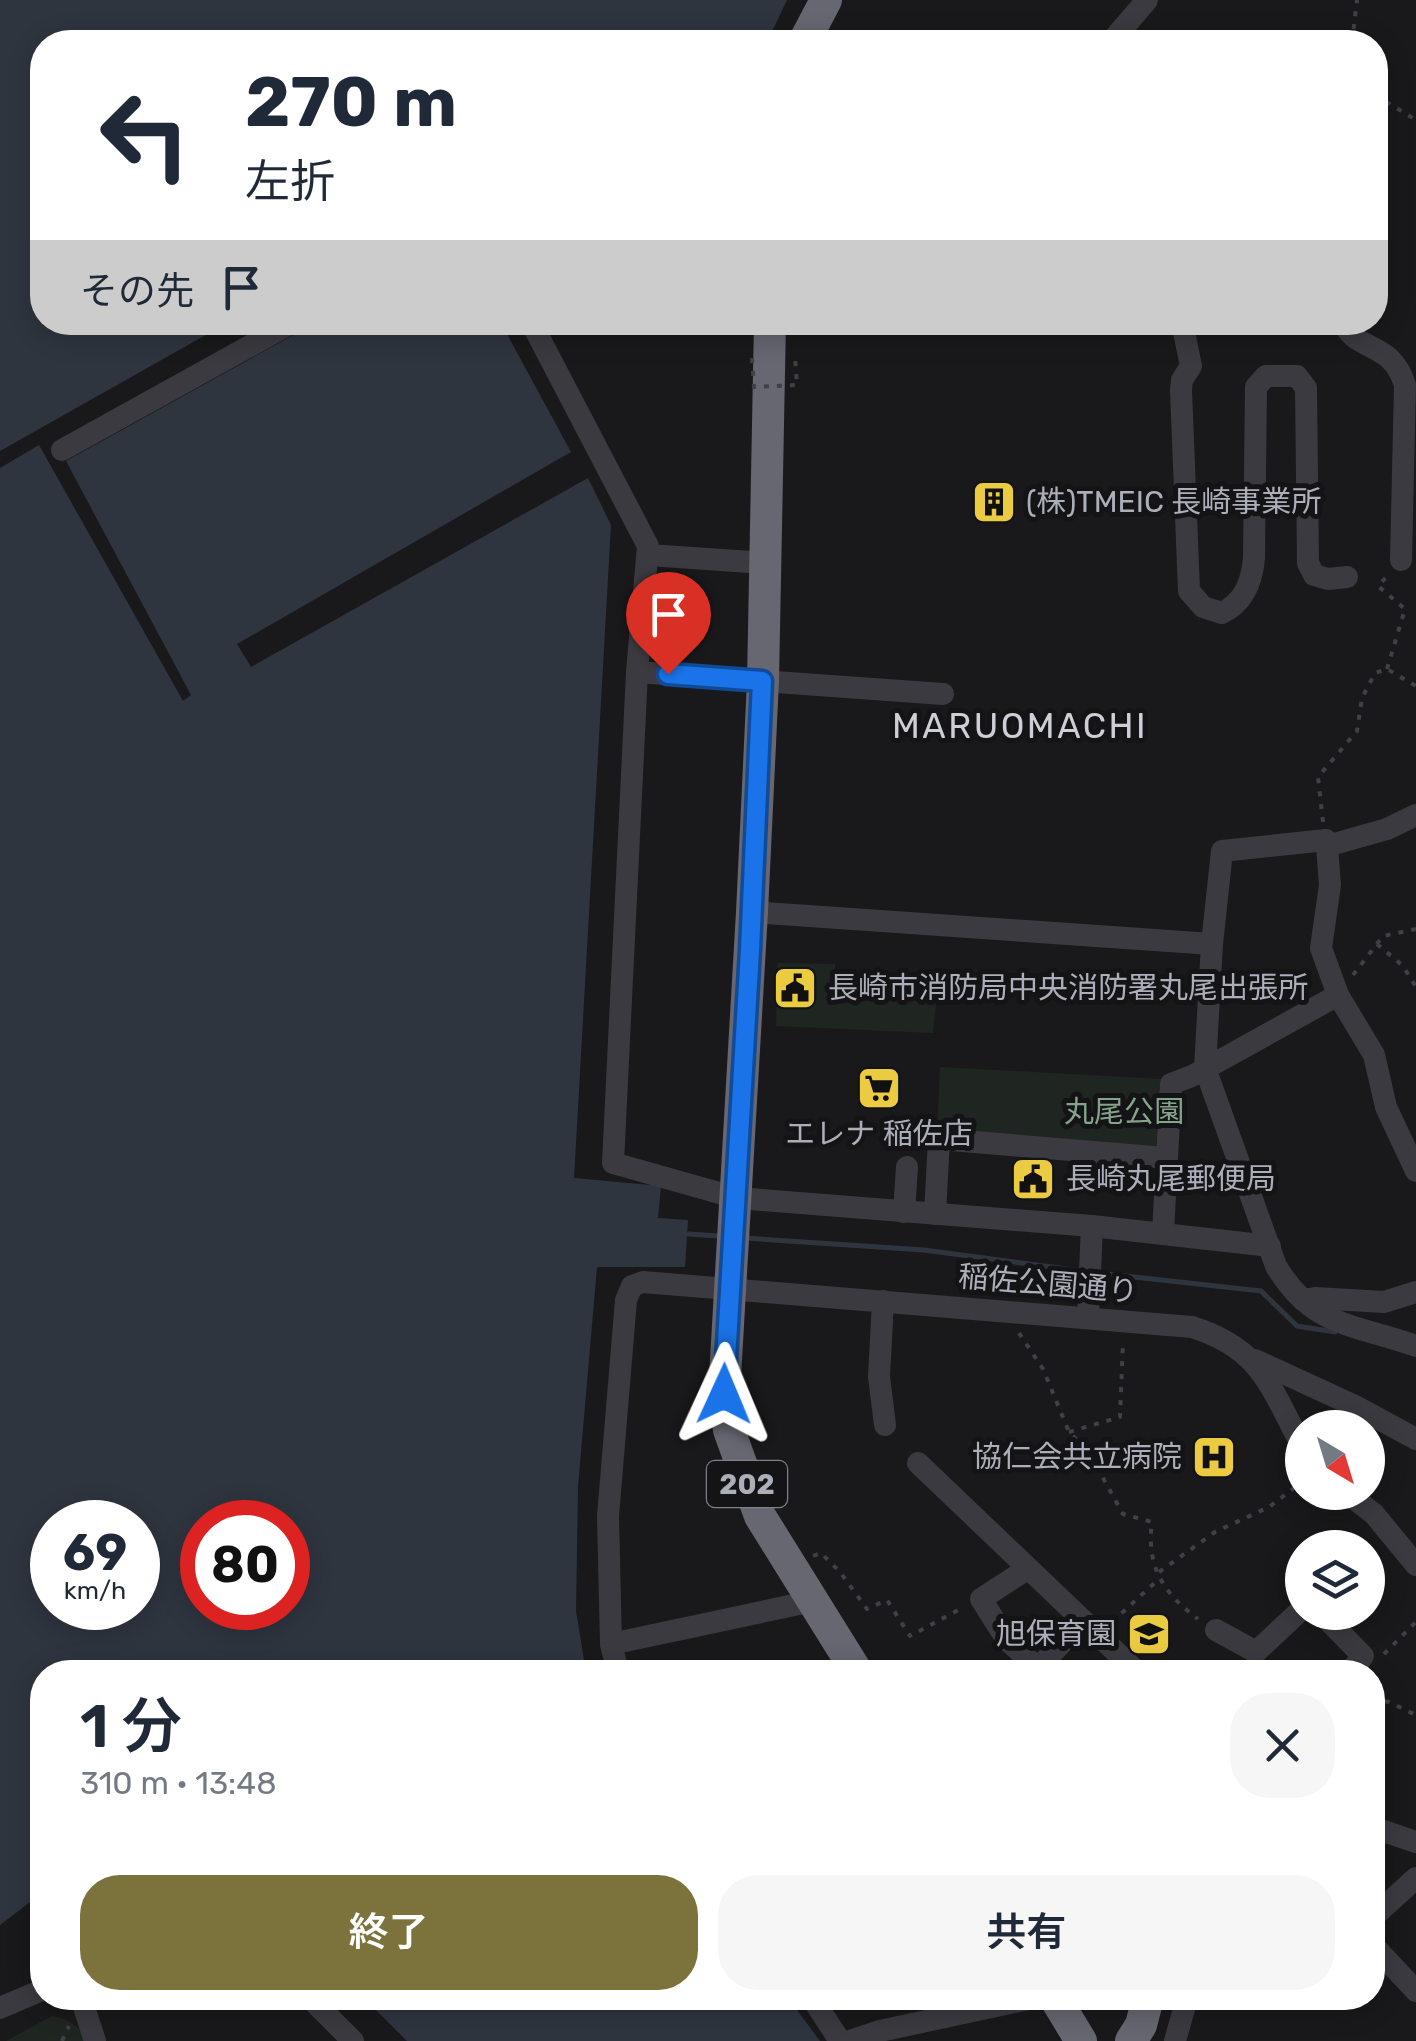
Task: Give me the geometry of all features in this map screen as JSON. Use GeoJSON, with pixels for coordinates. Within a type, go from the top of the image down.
{"type":"FeatureCollection","features":[{"type":"Feature","properties":{"kind":"highway"},"geometry":{"type":"LineString","coordinates":[[810,30],[826,0]]}},
{"type":"Feature","properties":{"kind":"highway","name":"202"},"geometry":{"type":"LineString","coordinates":[[770,335],[766,563],[752,912],[724,1364],[729,1430],[760,1516],[849,1660]]}},
{"type":"Feature","properties":{"kind":"highway"},"geometry":{"type":"LineString","coordinates":[[1062,2010],[1081,2041]]}},
{"type":"Feature","properties":{"kind":"highway"},"geometry":{"type":"LineString","coordinates":[[1131,2041],[1145,2010]]}},
{"type":"Feature","properties":{"kind":"highway"},"geometry":{"type":"LineString","coordinates":[[1152,2041],[1164,2010]]}},
{"type":"Feature","properties":{"kind":"street"},"geometry":{"type":"LineString","coordinates":[[1121,30],[1147,0]]}},
{"type":"Feature","properties":{"kind":"street"},"geometry":{"type":"LineString","coordinates":[[62,450],[270,335]]}},
{"type":"Feature","properties":{"kind":"street"},"geometry":{"type":"LineString","coordinates":[[538,335],[648,546],[637,672],[613,1163],[736,1207],[935,1214],[1092,1236],[1163,1232],[1270,1246]]}},
{"type":"Feature","properties":{"kind":"street"},"geometry":{"type":"LineString","coordinates":[[1185,335],[1191,366],[1181,390],[1190,591],[1203,607],[1222,613],[1235,606],[1250,582],[1254,558],[1256,387],[1266,376],[1298,376],[1306,388],[1308,563],[1314,574],[1328,579],[1347,578]]}},
{"type":"Feature","properties":{"kind":"street"},"geometry":{"type":"LineString","coordinates":[[1352,335],[1386,353],[1399,366],[1405,385],[1401,560]]}},
{"type":"Feature","properties":{"kind":"street"},"geometry":{"type":"LineString","coordinates":[[648,555],[766,563]]}},
{"type":"Feature","properties":{"kind":"street"},"geometry":{"type":"LineString","coordinates":[[637,672],[943,694]]}},
{"type":"Feature","properties":{"kind":"street"},"geometry":{"type":"LineString","coordinates":[[1416,815],[1387,829],[1326,843],[1222,851],[1205,1068],[1276,1266],[1303,1300],[1323,1317],[1416,1346]]}},
{"type":"Feature","properties":{"kind":"street"},"geometry":{"type":"LineString","coordinates":[[1326,843],[1330,886],[1322,948],[1338,994],[1374,1055],[1386,1107],[1416,1172]]}},
{"type":"Feature","properties":{"kind":"street"},"geometry":{"type":"LineString","coordinates":[[752,912],[1212,944]]}},
{"type":"Feature","properties":{"kind":"street"},"geometry":{"type":"LineString","coordinates":[[1163,1232],[1172,1084],[1338,994]]}},
{"type":"Feature","properties":{"kind":"street"},"geometry":{"type":"LineString","coordinates":[[935,1214],[940,1139],[1166,1158]]}},
{"type":"Feature","properties":{"kind":"street"},"geometry":{"type":"LineString","coordinates":[[904,1212],[907,1168]]}},
{"type":"Feature","properties":{"kind":"street"},"geometry":{"type":"LineString","coordinates":[[1088,1317],[1092,1236]]}},
{"type":"Feature","properties":{"kind":"street","name":"稲佐公園通り"},"geometry":{"type":"LineString","coordinates":[[615,1660],[611,1644],[608,1516],[626,1300],[632,1286],[643,1282],[730,1278],[883,1301],[1192,1326],[1219,1335],[1255,1360],[1285,1415]]}},
{"type":"Feature","properties":{"kind":"street"},"geometry":{"type":"LineString","coordinates":[[1303,1300],[1384,1302],[1416,1292]]}},
{"type":"Feature","properties":{"kind":"street"},"geometry":{"type":"LineString","coordinates":[[883,1301],[879,1377],[885,1424]]}},
{"type":"Feature","properties":{"kind":"street"},"geometry":{"type":"LineString","coordinates":[[1255,1360],[1355,1406],[1416,1440]]}},
{"type":"Feature","properties":{"kind":"street"},"geometry":{"type":"LineString","coordinates":[[918,1463],[1123,1660]]}},
{"type":"Feature","properties":{"kind":"street"},"geometry":{"type":"LineString","coordinates":[[1369,1510],[1416,1564]]}},
{"type":"Feature","properties":{"kind":"street"},"geometry":{"type":"LineString","coordinates":[[1027,1569],[981,1599],[1006,1640],[1029,1660]]}},
{"type":"Feature","properties":{"kind":"street"},"geometry":{"type":"LineString","coordinates":[[611,1644],[813,1601]]}},
{"type":"Feature","properties":{"kind":"street"},"geometry":{"type":"LineString","coordinates":[[1216,1630],[1256,1652],[1285,1624]]}},
{"type":"Feature","properties":{"kind":"street"},"geometry":{"type":"LineString","coordinates":[[1052,1660],[1090,1629]]}},
{"type":"Feature","properties":{"kind":"street"},"geometry":{"type":"LineString","coordinates":[[1333,1630],[1354,1660]]}},
{"type":"Feature","properties":{"kind":"street"},"geometry":{"type":"LineString","coordinates":[[1385,1831],[1416,1842]]}},
{"type":"Feature","properties":{"kind":"street"},"geometry":{"type":"LineString","coordinates":[[1385,1906],[1416,1878]]}},
{"type":"Feature","properties":{"kind":"street"},"geometry":{"type":"LineString","coordinates":[[1385,1958],[1416,1991]]}},
{"type":"Feature","properties":{"kind":"street"},"geometry":{"type":"LineString","coordinates":[[0,2008],[30,1995]]}},
{"type":"Feature","properties":{"kind":"street"},"geometry":{"type":"LineString","coordinates":[[86,2010],[96,2041]]}},
{"type":"Feature","properties":{"kind":"street"},"geometry":{"type":"LineString","coordinates":[[322,2010],[353,2041]]}},
{"type":"Feature","properties":{"kind":"street"},"geometry":{"type":"LineString","coordinates":[[820,2010],[840,2041]]}},
{"type":"Feature","properties":{"kind":"street"},"geometry":{"type":"LineString","coordinates":[[850,2041],[977,2010]]}},
{"type":"Feature","properties":{"kind":"street"},"geometry":{"type":"LineString","coordinates":[[1174,2041],[1183,2010]]}},
{"type":"Feature","properties":{"kind":"path"},"geometry":{"type":"LineString","coordinates":[[1353,30],[1357,0]]}},
{"type":"Feature","properties":{"kind":"path"},"geometry":{"type":"LineString","coordinates":[[1388,103],[1416,120]]}},
{"type":"Feature","properties":{"kind":"path"},"geometry":{"type":"LineString","coordinates":[[752,358],[754,387],[797,384],[795,357]]}},
{"type":"Feature","properties":{"kind":"path"},"geometry":{"type":"LineString","coordinates":[[1387,669],[1405,609],[1378,586],[1401,560]]}},
{"type":"Feature","properties":{"kind":"path"},"geometry":{"type":"LineString","coordinates":[[1326,843],[1318,777],[1357,731],[1362,698],[1375,672],[1387,669],[1416,686]]}},
{"type":"Feature","properties":{"kind":"path"},"geometry":{"type":"LineString","coordinates":[[1361,966],[1383,936],[1416,929]]}},
{"type":"Feature","properties":{"kind":"path"},"geometry":{"type":"LineString","coordinates":[[1377,944],[1403,966],[1416,987]]}},
{"type":"Feature","properties":{"kind":"path"},"geometry":{"type":"LineString","coordinates":[[1007,1311],[1043,1369],[1069,1432],[1088,1451],[1123,1514],[1152,1522],[1148,1550],[1159,1575],[1180,1604],[1216,1630]]}},
{"type":"Feature","properties":{"kind":"path"},"geometry":{"type":"LineString","coordinates":[[1069,1432],[1120,1417],[1124,1320]]}},
{"type":"Feature","properties":{"kind":"path"},"geometry":{"type":"LineString","coordinates":[[1090,1629],[1215,1532],[1269,1507],[1285,1495]]}},
{"type":"Feature","properties":{"kind":"path"},"geometry":{"type":"LineString","coordinates":[[821,1553],[866,1609],[887,1600],[910,1636],[981,1599]]}},
{"type":"Feature","properties":{"kind":"path"},"geometry":{"type":"LineString","coordinates":[[1372,1660],[1380,1658],[1416,1622]]}},
{"type":"Feature","properties":{"kind":"path"},"geometry":{"type":"LineString","coordinates":[[1385,1701],[1416,1716]]}},
{"type":"Feature","properties":{"kind":"green space"},"geometry":{"type":"Polygon","coordinates":[[[778,963],[835,964],[835,987],[937,993],[933,1033],[776,1026],[778,963]]]}},
{"type":"Feature","properties":{"kind":"green space","name":"丸尾公園"},"geometry":{"type":"Polygon","coordinates":[[[940,1067],[1162,1079],[1156,1149],[937,1131],[940,1067]]]}},
{"type":"Feature","properties":{"kind":"green space"},"geometry":{"type":"Polygon","coordinates":[[[52,2016],[73,2023],[85,2041],[6,2041],[52,2016]]]}},
{"type":"Feature","properties":{"kind":"shaded area"},"geometry":{"type":"Polygon","coordinates":[[[0,0],[787,0],[773,30],[30,30],[30,335],[206,335],[0,451],[0,0]]]}},
{"type":"Feature","properties":{"kind":"shaded area"},"geometry":{"type":"Polygon","coordinates":[[[293,335],[508,335],[571,452],[237,644],[251,667],[588,478],[611,525],[574,1178],[661,1186],[658,1218],[688,1220],[685,1267],[597,1267],[578,1486],[576,1611],[584,1660],[30,1660],[30,1902],[0,1925],[0,468],[39,445],[183,701],[191,695],[66,461],[293,335]]]}},
{"type":"Feature","properties":{"kind":"shaded area"},"geometry":{"type":"Polygon","coordinates":[[[376,2010],[797,2010],[820,2041],[407,2041],[376,2010]]]}},
{"type":"Feature","properties":{"kind":"waterway"},"geometry":{"type":"LineString","coordinates":[[688,1234],[719,1236]]}},
{"type":"Feature","properties":{"kind":"waterway"},"geometry":{"type":"LineString","coordinates":[[745,1238],[924,1250],[1082,1271]]}},
{"type":"Feature","properties":{"kind":"waterway"},"geometry":{"type":"LineString","coordinates":[[1098,1273],[1261,1291],[1297,1326],[1335,1332]]}},
{"type":"Feature","properties":{"kind":"place","name":"(株)TMEIC 長崎事業所"},"geometry":{"type":"Point","coordinates":[994,502]}},
{"type":"Feature","properties":{"kind":"place","name":"長崎市消防局中央消防署丸尾出張所"},"geometry":{"type":"Point","coordinates":[795,988]}},
{"type":"Feature","properties":{"kind":"place","name":"エレナ 稲佐店"},"geometry":{"type":"Point","coordinates":[879,1088]}},
{"type":"Feature","properties":{"kind":"place","name":"長崎丸尾郵便局"},"geometry":{"type":"Point","coordinates":[1033,1179]}},
{"type":"Feature","properties":{"kind":"place","name":"協仁会共立病院"},"geometry":{"type":"Point","coordinates":[1214,1457]}},
{"type":"Feature","properties":{"kind":"place","name":"旭保育園"},"geometry":{"type":"Point","coordinates":[1149,1634]}},
{"type":"Feature","properties":{"kind":"district","name":"MARUOMACHI"},"geometry":{"type":"Point","coordinates":[1020,726]}},
{"type":"Feature","properties":{"kind":"route"},"geometry":{"type":"LineString","coordinates":[[668,674],[762,681],[724,1394]]}}]}
